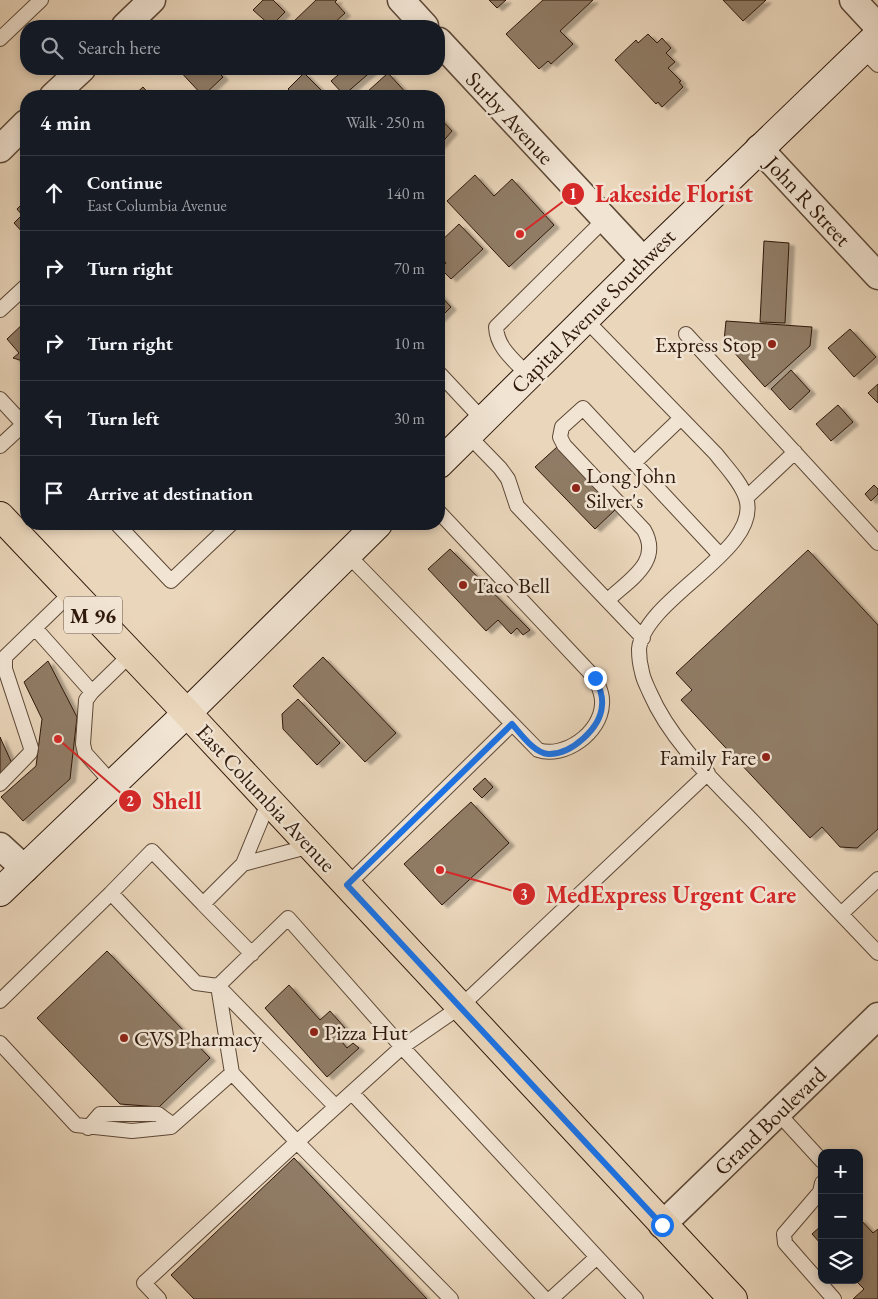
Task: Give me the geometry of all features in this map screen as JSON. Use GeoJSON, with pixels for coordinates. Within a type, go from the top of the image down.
{"type":"FeatureCollection","features":[{"type":"Feature","properties":{"kind":"main road","name":"Capital Avenue Southwest"},"geometry":{"type":"LineString","coordinates":[[445,458],[759,148],[873,50]]}},
{"type":"Feature","properties":{"kind":"main road","name":"M 96"},"geometry":{"type":"LineString","coordinates":[[0,516],[187,713]]}},
{"type":"Feature","properties":{"kind":"main road"},"geometry":{"type":"LineString","coordinates":[[0,892],[187,713],[372,530]]}},
{"type":"Feature","properties":{"kind":"main road","name":"East Columbia Avenue"},"geometry":{"type":"LineString","coordinates":[[187,713],[662,1225],[733,1299]]}},
{"type":"Feature","properties":{"kind":"street"},"geometry":{"type":"LineString","coordinates":[[131,20],[152,0]]}},
{"type":"Feature","properties":{"kind":"street"},"geometry":{"type":"LineString","coordinates":[[401,0],[419,20]]}},
{"type":"Feature","properties":{"kind":"street"},"geometry":{"type":"LineString","coordinates":[[853,0],[878,27]]}},
{"type":"Feature","properties":{"kind":"street","name":"Surby Avenue"},"geometry":{"type":"LineString","coordinates":[[445,47],[644,261]]}},
{"type":"Feature","properties":{"kind":"street"},"geometry":{"type":"LineString","coordinates":[[59,90],[76,75]]}},
{"type":"Feature","properties":{"kind":"street"},"geometry":{"type":"LineString","coordinates":[[0,149],[20,129]]}},
{"type":"Feature","properties":{"kind":"street","name":"John R Street"},"geometry":{"type":"LineString","coordinates":[[759,148],[878,276]]}},
{"type":"Feature","properties":{"kind":"street"},"geometry":{"type":"LineString","coordinates":[[0,846],[25,869]]}},
{"type":"Feature","properties":{"kind":"street","name":"Grand Boulevard"},"geometry":{"type":"LineString","coordinates":[[662,1225],[878,1016]]}},
{"type":"Feature","properties":{"kind":"lane"},"geometry":{"type":"LineString","coordinates":[[0,39],[41,0]]}},
{"type":"Feature","properties":{"kind":"lane"},"geometry":{"type":"LineString","coordinates":[[528,375],[496,338],[496,327],[605,219]]}},
{"type":"Feature","properties":{"kind":"lane"},"geometry":{"type":"LineString","coordinates":[[0,310],[20,292]]}},
{"type":"Feature","properties":{"kind":"lane"},"geometry":{"type":"LineString","coordinates":[[585,319],[681,418],[731,473],[746,498],[747,521],[738,537],[664,609],[647,629],[639,648],[642,674],[660,716],[708,773],[878,953]]}},
{"type":"Feature","properties":{"kind":"lane"},"geometry":{"type":"LineString","coordinates":[[686,334],[878,542]]}},
{"type":"Feature","properties":{"kind":"lane"},"geometry":{"type":"LineString","coordinates":[[445,382],[508,479],[517,506],[644,638]]}},
{"type":"Feature","properties":{"kind":"lane"},"geometry":{"type":"LineString","coordinates":[[0,399],[20,419]]}},
{"type":"Feature","properties":{"kind":"lane"},"geometry":{"type":"LineString","coordinates":[[608,600],[648,561],[651,551],[650,540],[644,530],[564,445],[560,437],[562,427],[583,408],[720,555]]}},
{"type":"Feature","properties":{"kind":"lane"},"geometry":{"type":"LineString","coordinates":[[634,463],[681,418]]}},
{"type":"Feature","properties":{"kind":"lane"},"geometry":{"type":"LineString","coordinates":[[0,446],[20,428]]}},
{"type":"Feature","properties":{"kind":"lane"},"geometry":{"type":"LineString","coordinates":[[746,498],[795,452]]}},
{"type":"Feature","properties":{"kind":"lane"},"geometry":{"type":"LineString","coordinates":[[347,554],[538,750],[548,754],[561,751],[587,734],[598,721],[602,706],[601,690],[595,678],[445,518]]}},
{"type":"Feature","properties":{"kind":"lane"},"geometry":{"type":"LineString","coordinates":[[123,530],[171,581],[225,530]]}},
{"type":"Feature","properties":{"kind":"lane"},"geometry":{"type":"LineString","coordinates":[[0,784],[30,753],[27,731],[4,669],[6,657],[72,592]]}},
{"type":"Feature","properties":{"kind":"lane"},"geometry":{"type":"LineString","coordinates":[[34,628],[92,692]]}},
{"type":"Feature","properties":{"kind":"lane"},"geometry":{"type":"LineString","coordinates":[[113,784],[85,753],[83,744],[86,700],[131,654]]}},
{"type":"Feature","properties":{"kind":"lane"},"geometry":{"type":"LineString","coordinates":[[347,885],[512,724]]}},
{"type":"Feature","properties":{"kind":"lane"},"geometry":{"type":"LineString","coordinates":[[159,1299],[144,1282],[402,1047],[460,1007],[708,773]]}},
{"type":"Feature","properties":{"kind":"lane"},"geometry":{"type":"LineString","coordinates":[[203,904],[243,864],[269,801]]}},
{"type":"Feature","properties":{"kind":"lane"},"geometry":{"type":"LineString","coordinates":[[243,864],[311,846]]}},
{"type":"Feature","properties":{"kind":"lane"},"geometry":{"type":"LineString","coordinates":[[0,1001],[152,851],[252,954]]}},
{"type":"Feature","properties":{"kind":"lane"},"geometry":{"type":"LineString","coordinates":[[841,914],[878,879]]}},
{"type":"Feature","properties":{"kind":"lane"},"geometry":{"type":"LineString","coordinates":[[111,893],[196,984],[218,986],[336,1107]]}},
{"type":"Feature","properties":{"kind":"lane"},"geometry":{"type":"LineString","coordinates":[[218,986],[288,918],[402,1047],[636,1299]]}},
{"type":"Feature","properties":{"kind":"lane"},"geometry":{"type":"LineString","coordinates":[[218,986],[232,1074],[451,1299]]}},
{"type":"Feature","properties":{"kind":"lane"},"geometry":{"type":"LineString","coordinates":[[0,1043],[76,1125],[88,1128],[132,1131],[173,1125],[232,1074]]}},
{"type":"Feature","properties":{"kind":"lane"},"geometry":{"type":"LineString","coordinates":[[352,1093],[545,1299]]}},
{"type":"Feature","properties":{"kind":"lane"},"geometry":{"type":"LineString","coordinates":[[778,1113],[818,1157]]}},
{"type":"Feature","properties":{"kind":"lane"},"geometry":{"type":"LineString","coordinates":[[818,1194],[784,1234],[785,1243],[834,1299]]}},
{"type":"Feature","properties":{"kind":"lane"},"geometry":{"type":"LineString","coordinates":[[551,1299],[597,1257]]}},
{"type":"Feature","properties":{"kind":"building"},"geometry":{"type":"Polygon","coordinates":[[[263,0],[273,0],[285,12],[277,20],[264,20],[253,10],[263,0]]]}},
{"type":"Feature","properties":{"kind":"building"},"geometry":{"type":"Polygon","coordinates":[[[316,0],[337,0],[335,2],[345,13],[337,20],[295,20],[316,0]]]}},
{"type":"Feature","properties":{"kind":"building"},"geometry":{"type":"Polygon","coordinates":[[[489,0],[506,0],[497,8],[489,0]]]}},
{"type":"Feature","properties":{"kind":"building"},"geometry":{"type":"Polygon","coordinates":[[[543,0],[593,0],[560,31],[573,44],[551,64],[548,61],[539,69],[506,34],[543,0]]]}},
{"type":"Feature","properties":{"kind":"building"},"geometry":{"type":"Polygon","coordinates":[[[723,0],[766,0],[743,21],[723,0]]]}},
{"type":"Feature","properties":{"kind":"building"},"geometry":{"type":"Polygon","coordinates":[[[648,34],[657,43],[662,38],[671,48],[666,53],[675,62],[668,68],[681,81],[679,82],[683,87],[662,107],[658,102],[656,104],[615,60],[636,40],[638,43],[648,34]]]}},
{"type":"Feature","properties":{"kind":"building"},"geometry":{"type":"Polygon","coordinates":[[[184,75],[221,75],[223,77],[209,90],[197,90],[184,75]]]}},
{"type":"Feature","properties":{"kind":"building"},"geometry":{"type":"Polygon","coordinates":[[[302,75],[306,75],[321,90],[289,90],[302,75]]]}},
{"type":"Feature","properties":{"kind":"building"},"geometry":{"type":"Polygon","coordinates":[[[338,75],[367,75],[350,90],[339,90],[331,81],[338,75]]]}},
{"type":"Feature","properties":{"kind":"building"},"geometry":{"type":"Polygon","coordinates":[[[386,75],[390,75],[404,90],[369,90],[386,75]]]}},
{"type":"Feature","properties":{"kind":"building"},"geometry":{"type":"Polygon","coordinates":[[[445,123],[452,131],[445,139],[445,123]]]}},
{"type":"Feature","properties":{"kind":"building"},"geometry":{"type":"Polygon","coordinates":[[[475,175],[494,196],[512,179],[554,225],[509,267],[447,201],[475,175]]]}},
{"type":"Feature","properties":{"kind":"building"},"geometry":{"type":"Polygon","coordinates":[[[20,217],[20,230],[14,223],[20,217]]]}},
{"type":"Feature","properties":{"kind":"building"},"geometry":{"type":"Polygon","coordinates":[[[459,224],[483,249],[451,279],[445,273],[445,237],[459,224]]]}},
{"type":"Feature","properties":{"kind":"building"},"geometry":{"type":"Polygon","coordinates":[[[764,241],[789,243],[785,323],[760,322],[764,241]]]}},
{"type":"Feature","properties":{"kind":"building"},"geometry":{"type":"Polygon","coordinates":[[[445,300],[451,307],[445,313],[445,300]]]}},
{"type":"Feature","properties":{"kind":"building"},"geometry":{"type":"Polygon","coordinates":[[[726,321],[812,327],[810,346],[765,387],[724,341],[726,321]]]}},
{"type":"Feature","properties":{"kind":"building"},"geometry":{"type":"Polygon","coordinates":[[[20,327],[20,360],[13,358],[19,353],[7,339],[20,327]]]}},
{"type":"Feature","properties":{"kind":"building"},"geometry":{"type":"Polygon","coordinates":[[[850,329],[876,357],[854,377],[828,348],[850,329]]]}},
{"type":"Feature","properties":{"kind":"building"},"geometry":{"type":"Polygon","coordinates":[[[791,370],[810,391],[790,410],[771,389],[791,370]]]}},
{"type":"Feature","properties":{"kind":"building"},"geometry":{"type":"Polygon","coordinates":[[[878,384],[878,403],[868,393],[878,384]]]}},
{"type":"Feature","properties":{"kind":"building"},"geometry":{"type":"Polygon","coordinates":[[[838,405],[853,422],[831,441],[816,424],[838,405]]]}},
{"type":"Feature","properties":{"kind":"building","name":"Long John Silver's"},"geometry":{"type":"Polygon","coordinates":[[[557,447],[616,509],[595,529],[535,467],[557,447]]]}},
{"type":"Feature","properties":{"kind":"building"},"geometry":{"type":"Polygon","coordinates":[[[874,485],[878,489],[878,494],[871,501],[865,494],[874,485]]]}},
{"type":"Feature","properties":{"kind":"building","name":"Taco Bell"},"geometry":{"type":"Polygon","coordinates":[[[450,549],[530,630],[523,635],[517,628],[511,634],[498,620],[486,631],[428,569],[450,549]]]}},
{"type":"Feature","properties":{"kind":"building"},"geometry":{"type":"Polygon","coordinates":[[[808,550],[878,625],[878,829],[857,848],[840,847],[822,827],[810,838],[681,700],[692,690],[676,673],[808,550]]]}},
{"type":"Feature","properties":{"kind":"building"},"geometry":{"type":"Polygon","coordinates":[[[323,657],[396,733],[365,762],[293,686],[323,657]]]}},
{"type":"Feature","properties":{"kind":"building"},"geometry":{"type":"Polygon","coordinates":[[[48,661],[77,717],[70,779],[23,821],[1,797],[36,766],[42,719],[24,682],[48,661]]]}},
{"type":"Feature","properties":{"kind":"building"},"geometry":{"type":"Polygon","coordinates":[[[298,699],[340,743],[317,765],[283,729],[282,714],[298,699]]]}},
{"type":"Feature","properties":{"kind":"building"},"geometry":{"type":"Polygon","coordinates":[[[0,737],[14,768],[0,775],[0,737]]]}},
{"type":"Feature","properties":{"kind":"building"},"geometry":{"type":"Polygon","coordinates":[[[485,778],[493,787],[482,798],[473,789],[485,778]]]}},
{"type":"Feature","properties":{"kind":"building"},"geometry":{"type":"Polygon","coordinates":[[[471,802],[509,843],[442,905],[404,864],[471,802]]]}},
{"type":"Feature","properties":{"kind":"building","name":"CVS Pharmacy"},"geometry":{"type":"Polygon","coordinates":[[[107,951],[210,1058],[159,1107],[120,1104],[37,1018],[107,951]]]}},
{"type":"Feature","properties":{"kind":"building","name":"Pizza Hut"},"geometry":{"type":"Polygon","coordinates":[[[289,985],[320,1020],[330,1011],[345,1028],[337,1036],[347,1048],[353,1043],[359,1048],[327,1077],[265,1008],[289,985]]]}},
{"type":"Feature","properties":{"kind":"building"},"geometry":{"type":"Polygon","coordinates":[[[294,1158],[427,1299],[194,1299],[171,1275],[294,1158]]]}},
{"type":"Feature","properties":{"kind":"building"},"geometry":{"type":"Polygon","coordinates":[[[863,1222],[873,1233],[878,1229],[878,1299],[853,1299],[864,1289],[859,1284],[863,1284],[863,1222]]]}},
{"type":"Feature","properties":{"kind":"building"},"geometry":{"type":"Polygon","coordinates":[[[818,1229],[818,1241],[812,1234],[818,1229]]]}},
{"type":"Feature","properties":{"kind":"place","name":"Lakeside Florist"},"geometry":{"type":"Point","coordinates":[520,234]}},
{"type":"Feature","properties":{"kind":"place","name":"Express Stop"},"geometry":{"type":"Point","coordinates":[772,344]}},
{"type":"Feature","properties":{"kind":"place","name":"Long John Silver's"},"geometry":{"type":"Point","coordinates":[576,488]}},
{"type":"Feature","properties":{"kind":"place","name":"Taco Bell"},"geometry":{"type":"Point","coordinates":[463,585]}},
{"type":"Feature","properties":{"kind":"place","name":"Shell"},"geometry":{"type":"Point","coordinates":[58,739]}},
{"type":"Feature","properties":{"kind":"place","name":"Family Fare"},"geometry":{"type":"Point","coordinates":[766,757]}},
{"type":"Feature","properties":{"kind":"place","name":"MedExpress Urgent Care"},"geometry":{"type":"Point","coordinates":[440,870]}},
{"type":"Feature","properties":{"kind":"place","name":"Pizza Hut"},"geometry":{"type":"Point","coordinates":[314,1032]}},
{"type":"Feature","properties":{"kind":"place","name":"CVS Pharmacy"},"geometry":{"type":"Point","coordinates":[124,1038]}},
{"type":"Feature","properties":{"kind":"route"},"geometry":{"type":"LineString","coordinates":[[595,678],[601,690],[602,706],[598,721],[574,745],[548,754],[538,750],[512,724],[347,885],[662,1225]]}}]}
